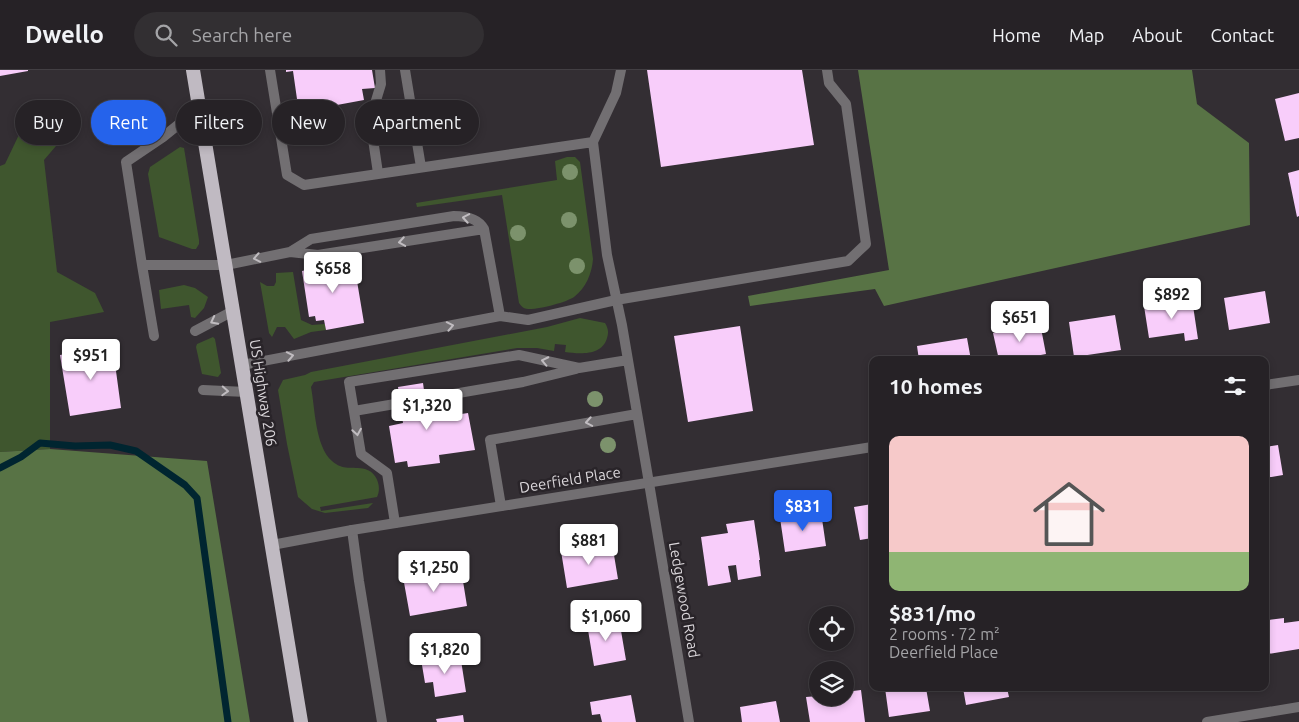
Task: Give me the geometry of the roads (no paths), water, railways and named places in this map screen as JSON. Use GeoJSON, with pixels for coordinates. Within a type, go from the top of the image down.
{"type":"FeatureCollection","features":[{"type":"Feature","properties":{"kind":"highway","name":"US Highway 206"},"geometry":{"type":"LineString","coordinates":[[193,70],[198,100]]}},
{"type":"Feature","properties":{"kind":"highway","name":"US Highway 206"},"geometry":{"type":"LineString","coordinates":[[205,145],[301,722]]}},
{"type":"Feature","properties":{"kind":"street"},"geometry":{"type":"LineString","coordinates":[[270,70],[286,175],[304,185],[592,142],[616,93],[621,70]]}},
{"type":"Feature","properties":{"kind":"street"},"geometry":{"type":"LineString","coordinates":[[378,173],[371,117],[381,84],[380,70]]}},
{"type":"Feature","properties":{"kind":"street"},"geometry":{"type":"LineString","coordinates":[[405,70],[421,167]]}},
{"type":"Feature","properties":{"kind":"street"},"geometry":{"type":"LineString","coordinates":[[242,365],[500,316],[528,320],[616,300],[848,261],[866,244],[846,104],[829,83],[827,70]]}},
{"type":"Feature","properties":{"kind":"street"},"geometry":{"type":"LineString","coordinates":[[154,336],[126,162],[176,127]]}},
{"type":"Feature","properties":{"kind":"street","name":"Ledgewood Road"},"geometry":{"type":"LineString","coordinates":[[592,142],[607,255],[628,360],[689,722]]}},
{"type":"Feature","properties":{"kind":"street"},"geometry":{"type":"LineString","coordinates":[[290,252],[310,239],[454,216],[474,219],[480,222],[484,229],[500,316]]}},
{"type":"Feature","properties":{"kind":"street"},"geometry":{"type":"LineString","coordinates":[[142,265],[226,265],[290,252],[318,255],[484,229]]}},
{"type":"Feature","properties":{"kind":"street"},"geometry":{"type":"LineString","coordinates":[[194,331],[233,311]]}},
{"type":"Feature","properties":{"kind":"street"},"geometry":{"type":"LineString","coordinates":[[395,523],[387,473],[361,454],[349,382],[519,355],[579,368]]}},
{"type":"Feature","properties":{"kind":"street"},"geometry":{"type":"LineString","coordinates":[[354,411],[523,382],[579,368],[628,360]]}},
{"type":"Feature","properties":{"kind":"street"},"geometry":{"type":"LineString","coordinates":[[1269,384],[1299,380]]}},
{"type":"Feature","properties":{"kind":"street"},"geometry":{"type":"LineString","coordinates":[[203,390],[246,392]]}},
{"type":"Feature","properties":{"kind":"street"},"geometry":{"type":"LineString","coordinates":[[501,506],[490,440],[637,414]]}},
{"type":"Feature","properties":{"kind":"street","name":"Deerfield Place"},"geometry":{"type":"LineString","coordinates":[[272,545],[352,530],[869,447]]}},
{"type":"Feature","properties":{"kind":"street"},"geometry":{"type":"LineString","coordinates":[[352,530],[382,722]]}},
{"type":"Feature","properties":{"kind":"street"},"geometry":{"type":"LineString","coordinates":[[1207,722],[1256,719],[1299,708]]}},
{"type":"Feature","properties":{"kind":"waterway"},"geometry":{"type":"LineString","coordinates":[[0,468],[21,457],[40,443],[75,446],[110,445],[136,451],[185,485],[197,498],[228,722]]}}]}
